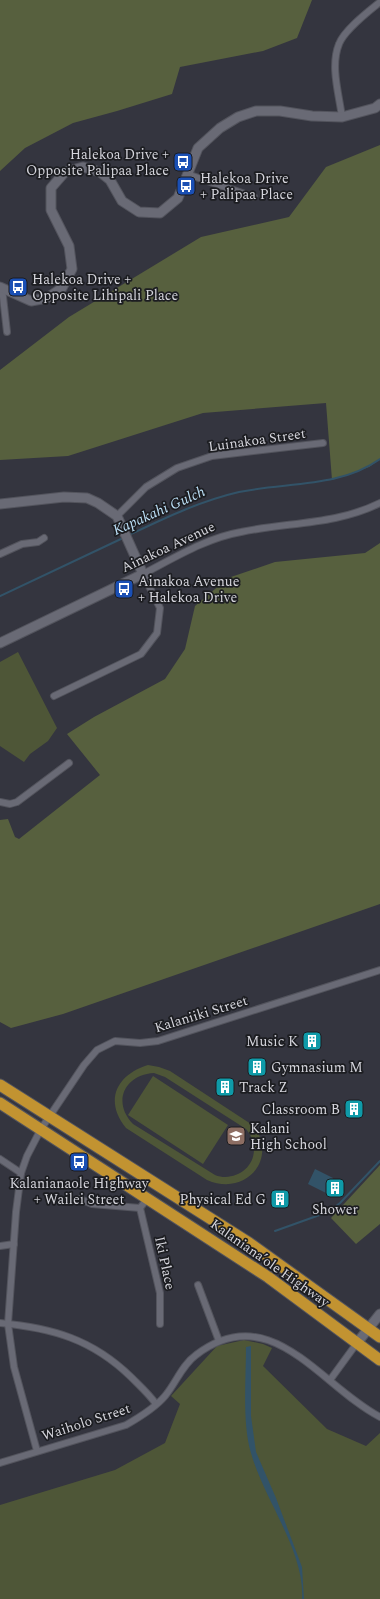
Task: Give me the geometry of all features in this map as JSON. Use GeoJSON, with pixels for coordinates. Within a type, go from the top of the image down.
{"type":"FeatureCollection","features":[{"type":"Feature","properties":{"kind":"highway","name":"Kalaniana’ole Highway"},"geometry":{"type":"LineString","coordinates":[[0,1085],[249,1243],[380,1337]]}},
{"type":"Feature","properties":{"kind":"highway","name":"Kalaniana’ole Highway"},"geometry":{"type":"LineString","coordinates":[[0,1103],[268,1277],[380,1360]]}},
{"type":"Feature","properties":{"kind":"street"},"geometry":{"type":"LineString","coordinates":[[342,117],[335,66],[339,43],[357,21],[380,2]]}},
{"type":"Feature","properties":{"kind":"street"},"geometry":{"type":"LineString","coordinates":[[1,287],[31,301],[47,298],[62,288],[72,269],[69,246],[51,210],[51,188],[65,172],[83,167],[100,172],[110,180],[122,201],[139,212],[160,213],[178,198],[198,148],[220,128],[238,117],[256,111],[280,110],[312,116],[342,117],[375,108],[380,104]]}},
{"type":"Feature","properties":{"kind":"street"},"geometry":{"type":"LineString","coordinates":[[187,174],[254,197]]}},
{"type":"Feature","properties":{"kind":"street"},"geometry":{"type":"LineString","coordinates":[[1,287],[6,332]]}},
{"type":"Feature","properties":{"kind":"street","name":"Luinakoa Street"},"geometry":{"type":"LineString","coordinates":[[117,516],[146,486],[177,468],[212,456],[323,443]]}},
{"type":"Feature","properties":{"kind":"street"},"geometry":{"type":"LineString","coordinates":[[0,504],[64,496],[87,498],[117,516],[160,608],[157,633],[141,654],[54,696]]}},
{"type":"Feature","properties":{"kind":"street","name":"Ainakoa Avenue"},"geometry":{"type":"LineString","coordinates":[[0,643],[205,543],[229,534],[254,529],[338,518],[359,512],[380,502]]}},
{"type":"Feature","properties":{"kind":"street"},"geometry":{"type":"LineString","coordinates":[[0,554],[22,544],[38,542],[44,538]]}},
{"type":"Feature","properties":{"kind":"street"},"geometry":{"type":"LineString","coordinates":[[0,802],[10,804],[17,802],[69,764]]}},
{"type":"Feature","properties":{"kind":"street","name":"Kalaniiki Street"},"geometry":{"type":"LineString","coordinates":[[37,1451],[14,1367],[8,1324],[16,1212],[21,1173],[27,1156],[49,1116],[84,1065],[97,1050],[116,1041],[140,1043],[158,1041],[380,970]]}},
{"type":"Feature","properties":{"kind":"street"},"geometry":{"type":"LineString","coordinates":[[0,1159],[21,1173]]}},
{"type":"Feature","properties":{"kind":"street"},"geometry":{"type":"LineString","coordinates":[[80,1200],[92,1204],[140,1208],[147,1199]]}},
{"type":"Feature","properties":{"kind":"street","name":"Iki Place"},"geometry":{"type":"LineString","coordinates":[[140,1208],[160,1293],[160,1324]]}},
{"type":"Feature","properties":{"kind":"street"},"geometry":{"type":"LineString","coordinates":[[0,1246],[14,1244]]}},
{"type":"Feature","properties":{"kind":"street"},"geometry":{"type":"LineString","coordinates":[[198,1284],[219,1341]]}},
{"type":"Feature","properties":{"kind":"street"},"geometry":{"type":"LineString","coordinates":[[330,1380],[380,1314]]}},
{"type":"Feature","properties":{"kind":"street"},"geometry":{"type":"LineString","coordinates":[[0,1323],[50,1330],[76,1340],[99,1352],[117,1364],[151,1397],[156,1404]]}},
{"type":"Feature","properties":{"kind":"street","name":"Waiholo Street"},"geometry":{"type":"LineString","coordinates":[[0,1463],[126,1425],[142,1416],[164,1397],[186,1364],[195,1355],[219,1341],[240,1336],[272,1341],[292,1352],[362,1406],[380,1417]]}},
{"type":"Feature","properties":{"kind":"green space"},"geometry":{"type":"Polygon","coordinates":[[[0,0],[312,0],[297,38],[263,51],[180,67],[172,94],[73,123],[25,148],[0,171],[0,0]]]}},
{"type":"Feature","properties":{"kind":"green space"},"geometry":{"type":"Polygon","coordinates":[[[380,145],[380,459],[369,467],[332,480],[326,403],[203,413],[68,456],[0,460],[0,370],[69,317],[201,237],[289,217],[326,167],[380,145]]]}},
{"type":"Feature","properties":{"kind":"green space"},"geometry":{"type":"Polygon","coordinates":[[[380,543],[380,904],[63,1014],[11,1028],[0,1022],[0,820],[8,819],[15,837],[19,839],[100,775],[67,734],[94,717],[165,679],[185,649],[195,606],[228,578],[275,562],[365,553],[380,543]]]}},
{"type":"Feature","properties":{"kind":"green space"},"geometry":{"type":"Polygon","coordinates":[[[18,652],[57,728],[48,741],[30,754],[24,762],[0,746],[0,662],[18,652]]]}},
{"type":"Feature","properties":{"kind":"green space"},"geometry":{"type":"Polygon","coordinates":[[[148,1065],[170,1071],[254,1126],[260,1138],[262,1151],[260,1162],[254,1172],[245,1179],[234,1183],[221,1184],[207,1180],[126,1128],[119,1118],[115,1099],[121,1082],[137,1069],[148,1065]],[[154,1073],[144,1075],[135,1079],[124,1091],[123,1107],[133,1124],[215,1175],[230,1177],[244,1171],[252,1159],[254,1151],[252,1139],[246,1129],[165,1077],[154,1073]]]}},
{"type":"Feature","properties":{"kind":"green space"},"geometry":{"type":"Polygon","coordinates":[[[153,1076],[228,1125],[203,1164],[128,1115],[153,1076]]]}},
{"type":"Feature","properties":{"kind":"green space"},"geometry":{"type":"Polygon","coordinates":[[[380,1165],[380,1224],[356,1244],[331,1218],[380,1165]]]}},
{"type":"Feature","properties":{"kind":"green space"},"geometry":{"type":"Polygon","coordinates":[[[244,1340],[263,1344],[272,1348],[263,1366],[327,1429],[366,1446],[380,1433],[380,1599],[0,1599],[0,1505],[115,1470],[165,1443],[180,1404],[171,1396],[217,1346],[244,1340]]]}},
{"type":"Feature","properties":{"kind":"water"},"geometry":{"type":"Polygon","coordinates":[[[315,1169],[333,1178],[326,1193],[308,1184],[315,1169]]]}},
{"type":"Feature","properties":{"kind":"water"},"geometry":{"type":"Polygon","coordinates":[[[251,1346],[251,1416],[256,1452],[276,1498],[302,1567],[304,1599],[302,1599],[301,1581],[291,1544],[257,1471],[248,1441],[245,1415],[246,1347],[251,1346]]]}},
{"type":"Feature","properties":{"kind":"waterway","name":"Kapakahi Gulch"},"geometry":{"type":"LineString","coordinates":[[129,535],[183,510],[210,500],[239,492],[330,480],[364,468],[380,459]]}},
{"type":"Feature","properties":{"kind":"waterway","name":"Kapakahi Gulch"},"geometry":{"type":"LineString","coordinates":[[0,596],[123,538]]}},
{"type":"Feature","properties":{"kind":"waterway"},"geometry":{"type":"LineString","coordinates":[[275,1231],[328,1212],[340,1203],[380,1161]]}},
{"type":"Feature","properties":{"kind":"place","name":"Halekoa Drive + Opposite Palipaa Place"},"geometry":{"type":"Point","coordinates":[183,162]}},
{"type":"Feature","properties":{"kind":"place","name":"Halekoa Drive + Palipaa Place"},"geometry":{"type":"Point","coordinates":[186,186]}},
{"type":"Feature","properties":{"kind":"place","name":"Halekoa Drive + Opposite Lihipali Place"},"geometry":{"type":"Point","coordinates":[18,287]}},
{"type":"Feature","properties":{"kind":"place","name":"Ainakoa Avenue + Halekoa Drive"},"geometry":{"type":"Point","coordinates":[124,589]}},
{"type":"Feature","properties":{"kind":"place","name":"Music K"},"geometry":{"type":"Point","coordinates":[312,1041]}},
{"type":"Feature","properties":{"kind":"place","name":"Gymnasium M"},"geometry":{"type":"Point","coordinates":[257,1067]}},
{"type":"Feature","properties":{"kind":"place","name":"Track Z"},"geometry":{"type":"Point","coordinates":[225,1087]}},
{"type":"Feature","properties":{"kind":"place","name":"Classroom B"},"geometry":{"type":"Point","coordinates":[354,1109]}},
{"type":"Feature","properties":{"kind":"place","name":"Kalani High School"},"geometry":{"type":"Point","coordinates":[236,1136]}},
{"type":"Feature","properties":{"kind":"place","name":"Kalanianaole Highway + Wailei Street"},"geometry":{"type":"Point","coordinates":[79,1162]}},
{"type":"Feature","properties":{"kind":"place","name":"Shower"},"geometry":{"type":"Point","coordinates":[335,1188]}},
{"type":"Feature","properties":{"kind":"place","name":"Physical Ed G"},"geometry":{"type":"Point","coordinates":[280,1199]}}]}
